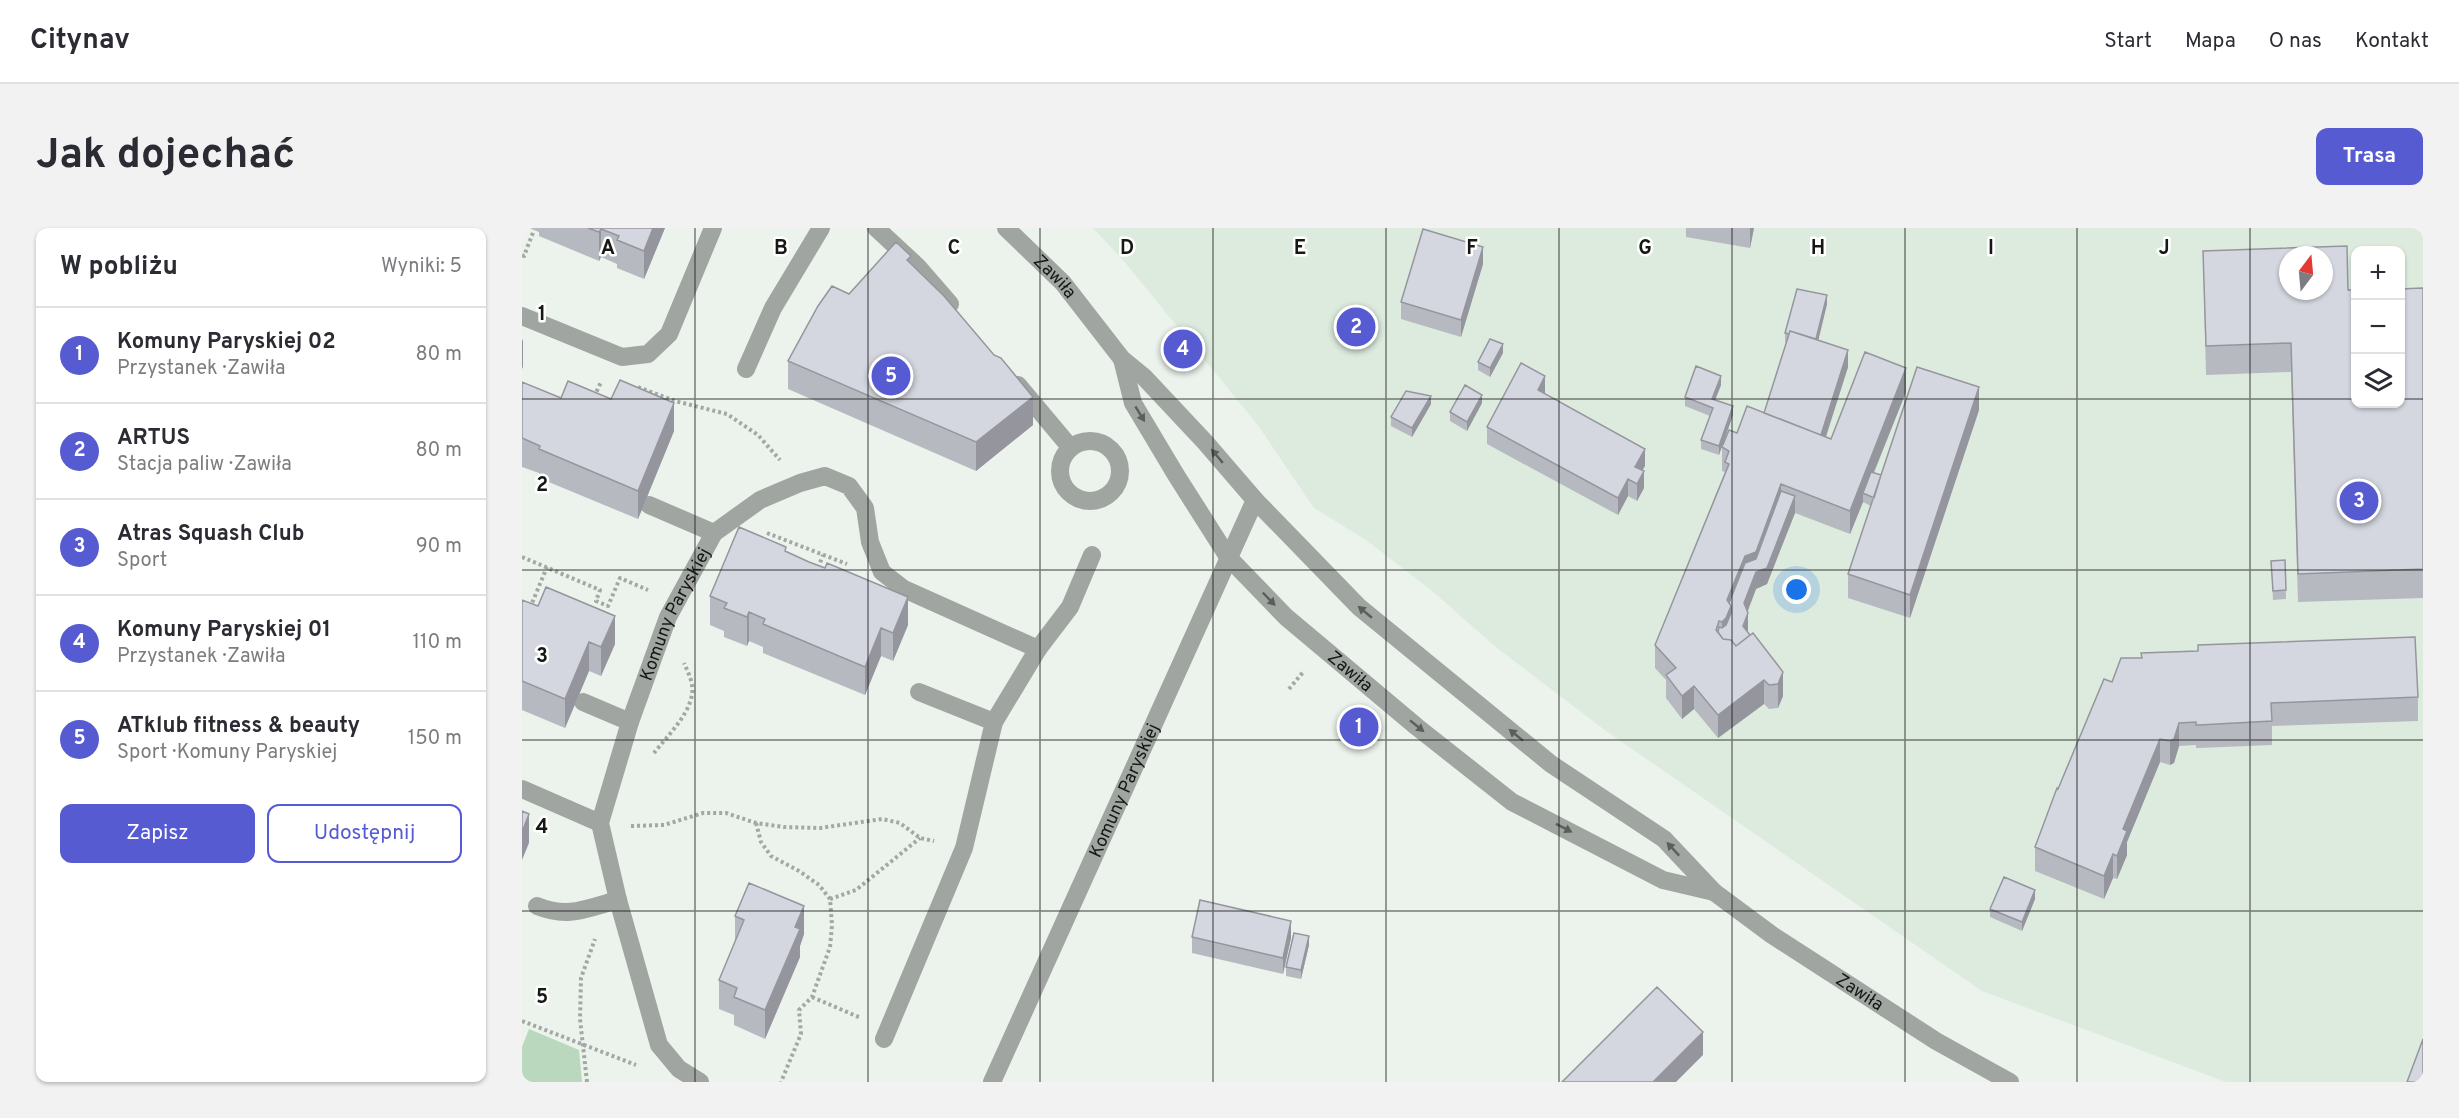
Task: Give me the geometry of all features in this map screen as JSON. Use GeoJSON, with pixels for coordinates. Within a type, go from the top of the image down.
{"type":"FeatureCollection","features":[{"type":"Feature","properties":{"kind":"street"},"geometry":{"type":"LineString","coordinates":[[522,316],[622,357],[648,354],[669,334],[713,228]]}},
{"type":"Feature","properties":{"kind":"street"},"geometry":{"type":"LineString","coordinates":[[746,369],[773,308],[821,228]]}},
{"type":"Feature","properties":{"kind":"street"},"geometry":{"type":"LineString","coordinates":[[876,228],[917,266],[963,320]]}},
{"type":"Feature","properties":{"kind":"street","name":"Zawiła"},"geometry":{"type":"LineString","coordinates":[[1006,228],[1063,283],[1122,359],[1144,377],[1206,442],[1255,501],[1359,607],[1551,764],[1664,839],[1714,892],[1772,935],[1936,1041],[2010,1082]]}},
{"type":"Feature","properties":{"kind":"street","name":"Zawiła"},"geometry":{"type":"LineString","coordinates":[[1122,359],[1133,403],[1228,557],[1286,617],[1417,727],[1512,802],[1663,880],[1714,892]]}},
{"type":"Feature","properties":{"kind":"street"},"geometry":{"type":"LineString","coordinates":[[1009,375],[1070,447]]}},
{"type":"Feature","properties":{"kind":"street","name":"Komuny Paryskiej"},"geometry":{"type":"LineString","coordinates":[[700,1082],[679,1069],[659,1045],[618,900],[600,823],[630,722],[668,617],[714,533],[760,500],[800,483],[825,476],[849,486],[865,508],[870,542],[882,572]]}},
{"type":"Feature","properties":{"kind":"street","name":"Komuny Paryskiej"},"geometry":{"type":"LineString","coordinates":[[992,1082],[1255,501]]}},
{"type":"Feature","properties":{"kind":"street"},"geometry":{"type":"LineString","coordinates":[[648,505],[714,533]]}},
{"type":"Feature","properties":{"kind":"street"},"geometry":{"type":"LineString","coordinates":[[886,1034],[964,848],[994,722],[1038,649],[1070,607],[1092,555]]}},
{"type":"Feature","properties":{"kind":"street"},"geometry":{"type":"LineString","coordinates":[[882,572],[904,589],[1038,649]]}},
{"type":"Feature","properties":{"kind":"street"},"geometry":{"type":"LineString","coordinates":[[919,692],[994,722]]}},
{"type":"Feature","properties":{"kind":"street"},"geometry":{"type":"LineString","coordinates":[[583,702],[630,722]]}},
{"type":"Feature","properties":{"kind":"street"},"geometry":{"type":"LineString","coordinates":[[522,789],[600,823]]}},
{"type":"Feature","properties":{"kind":"street"},"geometry":{"type":"LineString","coordinates":[[537,906],[553,912],[578,913],[618,900]]}},
{"type":"Feature","properties":{"kind":"path"},"geometry":{"type":"LineString","coordinates":[[522,255],[524,256],[534,230]]}},
{"type":"Feature","properties":{"kind":"path"},"geometry":{"type":"LineString","coordinates":[[591,406],[604,373]]}},
{"type":"Feature","properties":{"kind":"path"},"geometry":{"type":"LineString","coordinates":[[632,384],[675,401],[727,414],[758,435],[800,483]]}},
{"type":"Feature","properties":{"kind":"path"},"geometry":{"type":"LineString","coordinates":[[759,530],[861,570],[882,572]]}},
{"type":"Feature","properties":{"kind":"path"},"geometry":{"type":"LineString","coordinates":[[816,573],[823,555]]}},
{"type":"Feature","properties":{"kind":"path"},"geometry":{"type":"LineString","coordinates":[[522,557],[600,590],[596,601],[608,606],[620,578]]}},
{"type":"Feature","properties":{"kind":"path"},"geometry":{"type":"LineString","coordinates":[[526,618],[547,567]]}},
{"type":"Feature","properties":{"kind":"path"},"geometry":{"type":"LineString","coordinates":[[649,759],[684,713],[691,700],[692,686],[683,659]]}},
{"type":"Feature","properties":{"kind":"path"},"geometry":{"type":"LineString","coordinates":[[1289,689],[1310,664]]}},
{"type":"Feature","properties":{"kind":"path"},"geometry":{"type":"LineString","coordinates":[[625,826],[664,825],[703,813],[726,813],[756,823],[820,828],[882,819],[900,824],[920,838],[964,848]]}},
{"type":"Feature","properties":{"kind":"path"},"geometry":{"type":"LineString","coordinates":[[756,823],[761,842],[771,856],[819,885],[831,899],[830,947],[812,998],[799,1010],[801,1034],[781,1082]]}},
{"type":"Feature","properties":{"kind":"path"},"geometry":{"type":"LineString","coordinates":[[831,899],[856,890],[920,838]]}},
{"type":"Feature","properties":{"kind":"path"},"geometry":{"type":"LineString","coordinates":[[812,998],[886,1034]]}},
{"type":"Feature","properties":{"kind":"path"},"geometry":{"type":"LineString","coordinates":[[522,1021],[645,1069]]}},
{"type":"Feature","properties":{"kind":"path"},"geometry":{"type":"LineString","coordinates":[[583,1045],[587,1082]]}},
{"type":"Feature","properties":{"kind":"shaded area"},"geometry":{"type":"Polygon","coordinates":[[[1093,228],[2423,228],[2423,1082],[2226,1082],[1982,991],[1606,731],[1497,648],[1431,590],[1366,540],[1314,508],[1257,424],[1122,259],[1093,228]]]}},
{"type":"Feature","properties":{"kind":"green space"},"geometry":{"type":"Polygon","coordinates":[[[529,1029],[579,1050],[582,1082],[522,1082],[522,1047],[529,1029]]]}},
{"type":"Feature","properties":{"kind":"building"},"geometry":{"type":"Polygon","coordinates":[[[588,228],[653,228],[644,251],[617,240],[619,236],[601,229],[599,232],[588,228]]]}},
{"type":"Feature","properties":{"kind":"building"},"geometry":{"type":"Polygon","coordinates":[[[1423,229],[1483,247],[1461,320],[1401,302],[1423,229]]]}},
{"type":"Feature","properties":{"kind":"building"},"geometry":{"type":"Polygon","coordinates":[[[896,242],[911,256],[907,260],[944,296],[1033,397],[976,442],[788,361],[818,306],[832,286],[849,294],[896,242]]]}},
{"type":"Feature","properties":{"kind":"building"},"geometry":{"type":"Polygon","coordinates":[[[2333,246],[2347,246],[2348,290],[2351,290],[2351,408],[2405,408],[2405,289],[2423,288],[2423,569],[2298,574],[2291,343],[2206,346],[2203,251],[2279,248],[2279,300],[2333,300],[2333,246]]]}},
{"type":"Feature","properties":{"kind":"building"},"geometry":{"type":"Polygon","coordinates":[[[1797,289],[1827,295],[1816,339],[1790,331],[1789,334],[1785,333],[1797,289]]]}},
{"type":"Feature","properties":{"kind":"building"},"geometry":{"type":"Polygon","coordinates":[[[1790,331],[1848,350],[1821,435],[1764,413],[1790,331]]]}},
{"type":"Feature","properties":{"kind":"building"},"geometry":{"type":"Polygon","coordinates":[[[1490,339],[1503,344],[1490,368],[1478,362],[1490,339]]]}},
{"type":"Feature","properties":{"kind":"building"},"geometry":{"type":"Polygon","coordinates":[[[1865,352],[1906,368],[1850,511],[1781,484],[1756,552],[1745,556],[1727,600],[1731,606],[1726,618],[1722,622],[1719,621],[1716,630],[1723,639],[1731,640],[1736,646],[1753,633],[1783,672],[1778,684],[1769,685],[1764,680],[1718,715],[1694,686],[1682,696],[1666,675],[1676,668],[1655,645],[1729,464],[1725,462],[1729,451],[1722,447],[1729,430],[1737,433],[1747,406],[1831,439],[1865,352]]]}},
{"type":"Feature","properties":{"kind":"building"},"geometry":{"type":"Polygon","coordinates":[[[1521,363],[1545,376],[1538,390],[1645,449],[1635,467],[1644,471],[1637,484],[1628,479],[1618,498],[1487,427],[1521,363]]]}},
{"type":"Feature","properties":{"kind":"building"},"geometry":{"type":"Polygon","coordinates":[[[1696,366],[1721,376],[1712,399],[1733,406],[1719,446],[1701,440],[1713,408],[1685,397],[1696,366]]]}},
{"type":"Feature","properties":{"kind":"building"},"geometry":{"type":"Polygon","coordinates":[[[1917,367],[1979,387],[1910,595],[1848,574],[1917,367]]]}},
{"type":"Feature","properties":{"kind":"building"},"geometry":{"type":"Polygon","coordinates":[[[620,380],[674,403],[638,491],[539,449],[540,446],[522,438],[522,382],[561,398],[568,381],[611,399],[620,380]]]}},
{"type":"Feature","properties":{"kind":"building"},"geometry":{"type":"Polygon","coordinates":[[[1465,385],[1482,395],[1467,422],[1450,412],[1465,385]]]}},
{"type":"Feature","properties":{"kind":"building"},"geometry":{"type":"Polygon","coordinates":[[[1406,391],[1431,396],[1412,428],[1391,417],[1406,391]]]}},
{"type":"Feature","properties":{"kind":"building"},"geometry":{"type":"Polygon","coordinates":[[[1871,472],[1881,475],[1874,498],[1863,493],[1871,472]]]}},
{"type":"Feature","properties":{"kind":"building"},"geometry":{"type":"Polygon","coordinates":[[[1781,491],[1795,496],[1767,568],[1756,572],[1744,603],[1748,613],[1743,626],[1750,635],[1736,646],[1731,640],[1723,639],[1718,632],[1719,627],[1726,625],[1731,613],[1729,603],[1745,563],[1756,559],[1781,491]]]}},
{"type":"Feature","properties":{"kind":"building"},"geometry":{"type":"Polygon","coordinates":[[[739,527],[786,547],[785,551],[809,562],[825,568],[827,563],[908,597],[893,633],[881,628],[865,667],[763,624],[765,619],[749,612],[747,617],[724,608],[727,603],[710,596],[739,527]]]}},
{"type":"Feature","properties":{"kind":"building"},"geometry":{"type":"Polygon","coordinates":[[[2285,560],[2286,590],[2273,591],[2271,561],[2285,560]]]}},
{"type":"Feature","properties":{"kind":"building"},"geometry":{"type":"Polygon","coordinates":[[[546,587],[615,616],[601,647],[589,642],[565,699],[522,681],[522,600],[538,606],[546,587]]]}},
{"type":"Feature","properties":{"kind":"building"},"geometry":{"type":"Polygon","coordinates":[[[2415,637],[2418,697],[2271,703],[2272,721],[2199,725],[2196,725],[2196,722],[2179,723],[2174,739],[2170,741],[2160,739],[2123,829],[2127,831],[2117,856],[2113,854],[2104,876],[2035,847],[2057,788],[2104,679],[2112,682],[2121,658],[2142,658],[2141,653],[2198,651],[2198,645],[2415,637]]]}},
{"type":"Feature","properties":{"kind":"building"},"geometry":{"type":"Polygon","coordinates":[[[522,811],[529,814],[522,832],[522,811]]]}},
{"type":"Feature","properties":{"kind":"building"},"geometry":{"type":"Polygon","coordinates":[[[2004,877],[2035,890],[2022,922],[1990,909],[2004,877]]]}},
{"type":"Feature","properties":{"kind":"building"},"geometry":{"type":"Polygon","coordinates":[[[749,883],[804,906],[795,927],[800,929],[765,1010],[734,997],[737,988],[719,980],[744,920],[735,916],[749,883]]]}},
{"type":"Feature","properties":{"kind":"building"},"geometry":{"type":"Polygon","coordinates":[[[1200,900],[1291,921],[1283,958],[1192,937],[1200,900]]]}},
{"type":"Feature","properties":{"kind":"building"},"geometry":{"type":"Polygon","coordinates":[[[1294,933],[1309,936],[1301,970],[1286,967],[1294,933]]]}},
{"type":"Feature","properties":{"kind":"building"},"geometry":{"type":"Polygon","coordinates":[[[1657,987],[1703,1032],[1653,1082],[1562,1082],[1657,987]]]}},
{"type":"Feature","properties":{"kind":"building"},"geometry":{"type":"Polygon","coordinates":[[[2423,1039],[2423,1082],[2407,1082],[2423,1039]]]}},
{"type":"Feature","properties":{"kind":"place","name":"ARTUS"},"geometry":{"type":"Point","coordinates":[1356,327]}},
{"type":"Feature","properties":{"kind":"place","name":"Komuny Paryskiej 01"},"geometry":{"type":"Point","coordinates":[1183,349]}},
{"type":"Feature","properties":{"kind":"place","name":"ATklub fitness & beauty"},"geometry":{"type":"Point","coordinates":[891,376]}},
{"type":"Feature","properties":{"kind":"place","name":"Atras Squash Club"},"geometry":{"type":"Point","coordinates":[2359,501]}},
{"type":"Feature","properties":{"kind":"place","name":"Komuny Paryskiej 02"},"geometry":{"type":"Point","coordinates":[1359,727]}}]}
